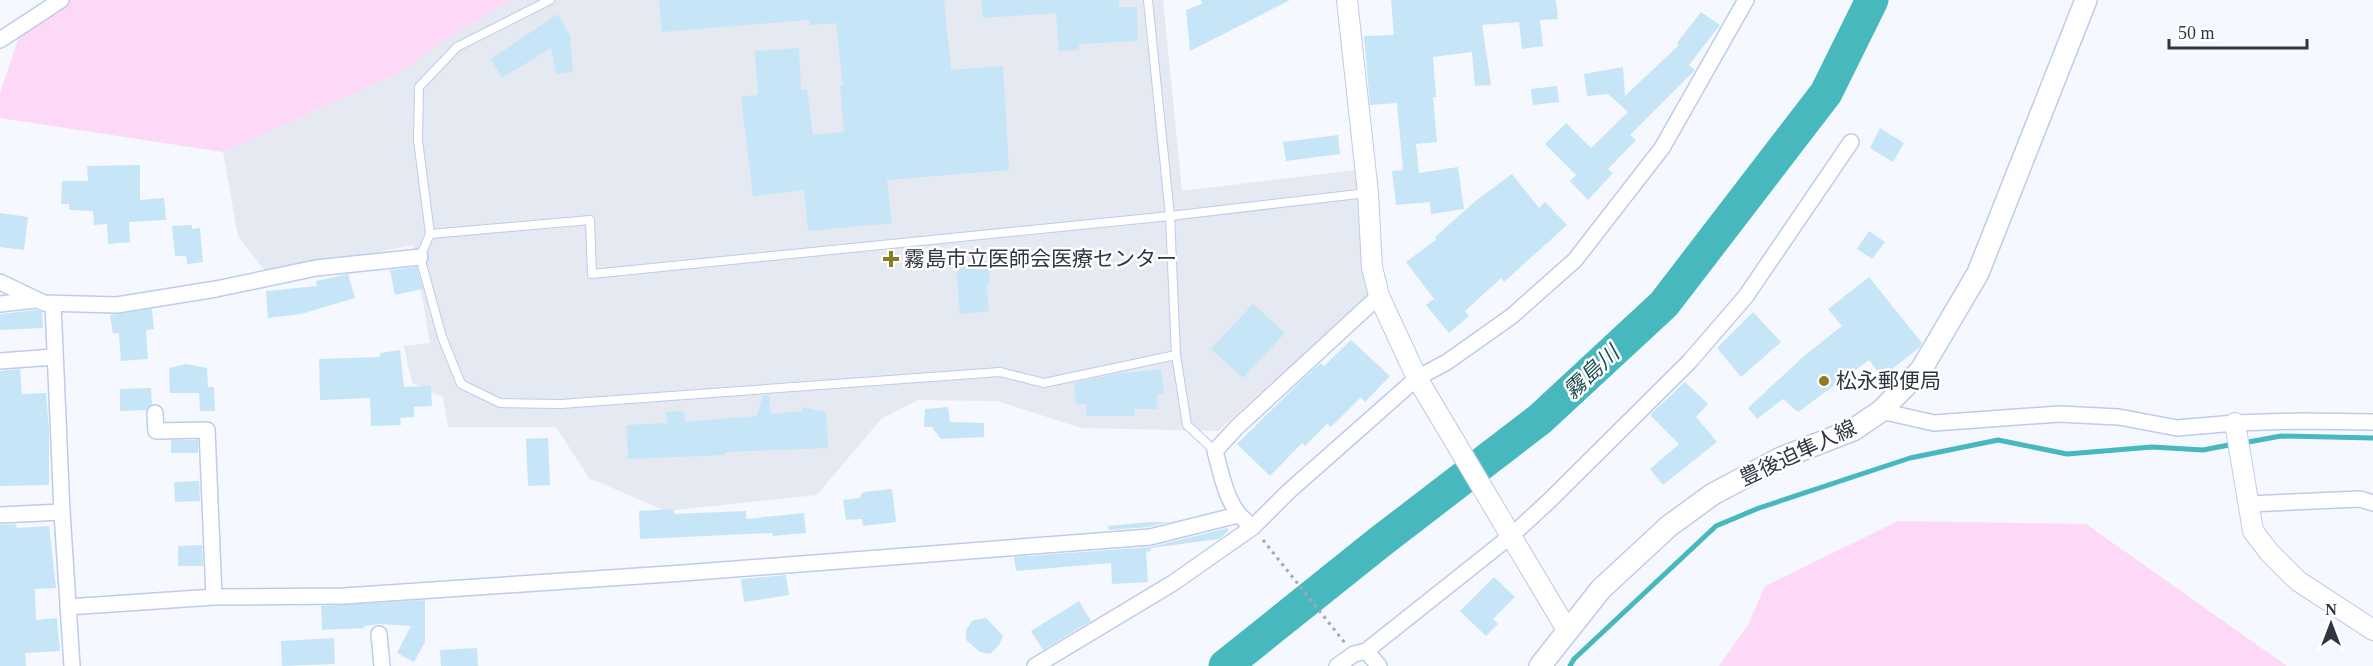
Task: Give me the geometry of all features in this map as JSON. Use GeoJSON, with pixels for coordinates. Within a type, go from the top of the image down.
{"type":"FeatureCollection","features":[{"type":"Feature","properties":{"kind":"main road","name":"豊後迫隼人線"},"geometry":{"type":"LineString","coordinates":[[1540,666],[1567,630],[1610,581],[1669,526],[1713,494],[1781,458],[1853,430],[1881,411],[1921,370],[1978,273],[2086,0]]}},
{"type":"Feature","properties":{"kind":"street"},"geometry":{"type":"LineString","coordinates":[[0,40],[61,0]]}},
{"type":"Feature","properties":{"kind":"street"},"geometry":{"type":"LineString","coordinates":[[1347,0],[1368,193],[1372,267],[1379,296],[1417,378],[1567,630]]}},
{"type":"Feature","properties":{"kind":"street"},"geometry":{"type":"LineString","coordinates":[[1035,666],[1173,583],[1253,526],[1417,378],[1447,362],[1512,316],[1575,261],[1662,148],[1746,0]]}},
{"type":"Feature","properties":{"kind":"street"},"geometry":{"type":"LineString","coordinates":[[1338,666],[1360,652],[1512,535],[1637,415],[1711,337],[1746,296],[1851,142]]}},
{"type":"Feature","properties":{"kind":"street"},"geometry":{"type":"LineString","coordinates":[[0,282],[35,300],[53,304],[136,303],[316,268],[420,257]]}},
{"type":"Feature","properties":{"kind":"street"},"geometry":{"type":"LineString","coordinates":[[1253,526],[1238,515],[1221,476],[1215,451],[1379,296]]}},
{"type":"Feature","properties":{"kind":"street"},"geometry":{"type":"LineString","coordinates":[[0,304],[35,300]]}},
{"type":"Feature","properties":{"kind":"street"},"geometry":{"type":"LineString","coordinates":[[53,304],[62,512],[72,666]]}},
{"type":"Feature","properties":{"kind":"street"},"geometry":{"type":"LineString","coordinates":[[0,361],[54,357]]}},
{"type":"Feature","properties":{"kind":"street"},"geometry":{"type":"LineString","coordinates":[[1881,411],[1934,423],[2059,414],[2119,417],[2177,428],[2373,422]]}},
{"type":"Feature","properties":{"kind":"street"},"geometry":{"type":"LineString","coordinates":[[156,413],[156,431],[207,430],[214,597]]}},
{"type":"Feature","properties":{"kind":"street"},"geometry":{"type":"LineString","coordinates":[[2236,427],[2253,531],[2269,552],[2298,581],[2373,630]]}},
{"type":"Feature","properties":{"kind":"street"},"geometry":{"type":"LineString","coordinates":[[2248,504],[2360,499],[2373,503]]}},
{"type":"Feature","properties":{"kind":"street"},"geometry":{"type":"LineString","coordinates":[[0,515],[62,512]]}},
{"type":"Feature","properties":{"kind":"street"},"geometry":{"type":"LineString","coordinates":[[68,607],[214,597],[344,596],[683,573],[1150,537],[1238,515]]}},
{"type":"Feature","properties":{"kind":"street"},"geometry":{"type":"LineString","coordinates":[[379,634],[382,666]]}},
{"type":"Feature","properties":{"kind":"street"},"geometry":{"type":"LineString","coordinates":[[1360,652],[1379,666]]}},
{"type":"Feature","properties":{"kind":"lane"},"geometry":{"type":"LineString","coordinates":[[550,0],[457,47],[419,87],[418,140],[430,234],[420,257],[442,337],[461,384],[500,403],[561,404],[1000,372],[1044,383],[1176,355]]}},
{"type":"Feature","properties":{"kind":"lane"},"geometry":{"type":"LineString","coordinates":[[1148,0],[1170,216],[1176,355],[1187,425],[1215,451]]}},
{"type":"Feature","properties":{"kind":"lane"},"geometry":{"type":"LineString","coordinates":[[430,234],[590,220],[592,274],[1170,216],[1368,193]]}},
{"type":"Feature","properties":{"kind":"path"},"geometry":{"type":"LineString","coordinates":[[1253,526],[1360,652]]}},
{"type":"Feature","properties":{"kind":"shaded area"},"geometry":{"type":"Polygon","coordinates":[[[52,0],[512,0],[445,39],[401,72],[223,152],[0,118],[0,93],[20,34],[52,0]]]}},
{"type":"Feature","properties":{"kind":"shaded area","name":"霧島市立医師会医療センター"},"geometry":{"type":"Polygon","coordinates":[[[512,0],[1163,0],[1182,191],[1355,170],[1371,292],[1218,431],[1081,428],[997,401],[918,400],[881,419],[817,495],[666,511],[589,478],[556,427],[448,427],[443,397],[412,383],[404,346],[430,343],[413,245],[267,274],[238,236],[223,152],[401,72],[445,39],[512,0]]]}},
{"type":"Feature","properties":{"kind":"shaded area"},"geometry":{"type":"Polygon","coordinates":[[[1898,521],[2086,524],[2287,666],[1719,666],[1748,625],[1765,586],[1898,521]]]}},
{"type":"Feature","properties":{"kind":"building"},"geometry":{"type":"Polygon","coordinates":[[[659,0],[944,0],[951,70],[1003,66],[1009,170],[887,180],[892,223],[808,231],[804,190],[753,196],[741,97],[758,95],[755,51],[799,48],[801,90],[807,89],[813,135],[844,132],[840,86],[843,86],[836,23],[811,25],[808,20],[662,32],[659,0]]]}},
{"type":"Feature","properties":{"kind":"building"},"geometry":{"type":"Polygon","coordinates":[[[981,0],[1119,0],[1119,7],[1137,7],[1138,41],[1079,44],[1079,50],[1059,51],[1056,13],[983,18],[981,0]]]}},
{"type":"Feature","properties":{"kind":"building"},"geometry":{"type":"Polygon","coordinates":[[[1201,0],[1290,0],[1190,51],[1186,10],[1202,4],[1201,0]]]}},
{"type":"Feature","properties":{"kind":"building"},"geometry":{"type":"Polygon","coordinates":[[[1391,0],[1556,0],[1558,19],[1540,20],[1543,46],[1522,49],[1519,22],[1482,25],[1491,85],[1475,86],[1472,52],[1433,57],[1436,97],[1433,97],[1437,142],[1416,144],[1419,173],[1458,167],[1464,209],[1431,214],[1430,202],[1396,205],[1392,171],[1403,170],[1397,103],[1370,105],[1364,36],[1394,35],[1391,0]]]}},
{"type":"Feature","properties":{"kind":"building"},"geometry":{"type":"Polygon","coordinates":[[[1701,12],[1720,25],[1689,65],[1695,70],[1630,135],[1636,140],[1608,169],[1613,173],[1588,200],[1570,181],[1576,175],[1545,144],[1566,123],[1591,148],[1628,112],[1608,94],[1587,96],[1584,74],[1623,67],[1625,96],[1679,45],[1677,43],[1701,12]]]}},
{"type":"Feature","properties":{"kind":"building"},"geometry":{"type":"Polygon","coordinates":[[[558,14],[570,36],[573,72],[556,74],[551,48],[502,78],[491,59],[558,14]]]}},
{"type":"Feature","properties":{"kind":"building"},"geometry":{"type":"Polygon","coordinates":[[[1557,86],[1559,102],[1533,105],[1531,89],[1557,86]]]}},
{"type":"Feature","properties":{"kind":"building"},"geometry":{"type":"Polygon","coordinates":[[[1880,128],[1904,143],[1893,162],[1870,148],[1880,128]]]}},
{"type":"Feature","properties":{"kind":"building"},"geometry":{"type":"Polygon","coordinates":[[[1338,135],[1340,154],[1286,161],[1283,142],[1338,135]]]}},
{"type":"Feature","properties":{"kind":"building"},"geometry":{"type":"Polygon","coordinates":[[[140,165],[140,200],[164,198],[166,220],[129,222],[130,242],[108,244],[107,224],[94,225],[93,211],[69,210],[69,204],[61,204],[62,181],[88,181],[87,166],[140,165]]]}},
{"type":"Feature","properties":{"kind":"building"},"geometry":{"type":"Polygon","coordinates":[[[1512,174],[1539,208],[1545,202],[1567,225],[1504,282],[1501,278],[1465,311],[1469,316],[1449,333],[1426,305],[1434,299],[1406,262],[1437,239],[1435,237],[1478,199],[1512,174]]]}},
{"type":"Feature","properties":{"kind":"building"},"geometry":{"type":"Polygon","coordinates":[[[0,213],[28,217],[24,250],[0,247],[0,213]]]}},
{"type":"Feature","properties":{"kind":"building"},"geometry":{"type":"Polygon","coordinates":[[[192,225],[192,229],[200,228],[203,262],[187,264],[186,256],[175,256],[172,226],[192,225]]]}},
{"type":"Feature","properties":{"kind":"building"},"geometry":{"type":"Polygon","coordinates":[[[1869,231],[1885,242],[1872,259],[1857,249],[1869,231]]]}},
{"type":"Feature","properties":{"kind":"building"},"geometry":{"type":"Polygon","coordinates":[[[988,261],[990,284],[986,285],[989,311],[960,314],[956,265],[988,261]]]}},
{"type":"Feature","properties":{"kind":"building"},"geometry":{"type":"Polygon","coordinates":[[[417,267],[423,289],[395,295],[390,270],[417,267]]]}},
{"type":"Feature","properties":{"kind":"building"},"geometry":{"type":"Polygon","coordinates":[[[348,274],[355,298],[301,314],[268,318],[266,291],[317,286],[316,281],[348,274]]]}},
{"type":"Feature","properties":{"kind":"building"},"geometry":{"type":"Polygon","coordinates":[[[1869,277],[1922,343],[1920,347],[1882,377],[1869,360],[1798,412],[1783,399],[1757,419],[1748,408],[1804,356],[1842,326],[1828,309],[1869,277]]]}},
{"type":"Feature","properties":{"kind":"building"},"geometry":{"type":"Polygon","coordinates":[[[1253,304],[1285,333],[1243,378],[1211,349],[1253,304]]]}},
{"type":"Feature","properties":{"kind":"building"},"geometry":{"type":"Polygon","coordinates":[[[152,309],[154,329],[146,330],[148,359],[121,361],[119,333],[113,334],[110,315],[152,309]]]}},
{"type":"Feature","properties":{"kind":"building"},"geometry":{"type":"Polygon","coordinates":[[[36,310],[42,312],[43,328],[0,330],[0,314],[36,310]]]}},
{"type":"Feature","properties":{"kind":"building"},"geometry":{"type":"Polygon","coordinates":[[[1753,312],[1781,342],[1741,377],[1717,348],[1753,312]]]}},
{"type":"Feature","properties":{"kind":"building"},"geometry":{"type":"Polygon","coordinates":[[[1351,340],[1390,376],[1365,402],[1361,397],[1331,427],[1327,424],[1305,446],[1302,443],[1270,476],[1237,444],[1301,381],[1321,363],[1324,366],[1351,340]]]}},
{"type":"Feature","properties":{"kind":"building"},"geometry":{"type":"Polygon","coordinates":[[[400,350],[404,387],[431,386],[432,406],[414,407],[414,417],[400,418],[401,425],[371,426],[370,398],[320,400],[319,359],[380,357],[380,353],[400,350]]]}},
{"type":"Feature","properties":{"kind":"building"},"geometry":{"type":"Polygon","coordinates":[[[186,364],[207,368],[208,387],[214,387],[215,411],[200,411],[199,393],[170,393],[169,368],[186,364]]]}},
{"type":"Feature","properties":{"kind":"building"},"geometry":{"type":"Polygon","coordinates":[[[20,369],[22,394],[46,393],[49,485],[0,486],[0,371],[20,369]]]}},
{"type":"Feature","properties":{"kind":"building"},"geometry":{"type":"Polygon","coordinates":[[[1161,369],[1164,394],[1157,395],[1157,409],[1134,409],[1134,416],[1086,416],[1087,404],[1076,405],[1074,383],[1114,374],[1161,369]]]}},
{"type":"Feature","properties":{"kind":"building"},"geometry":{"type":"Polygon","coordinates":[[[1685,382],[1708,404],[1696,417],[1717,442],[1663,485],[1650,469],[1679,444],[1650,415],[1685,382]]]}},
{"type":"Feature","properties":{"kind":"building"},"geometry":{"type":"Polygon","coordinates":[[[151,388],[152,404],[146,410],[120,411],[120,389],[151,388]]]}},
{"type":"Feature","properties":{"kind":"building"},"geometry":{"type":"Polygon","coordinates":[[[763,395],[769,395],[771,414],[802,411],[802,407],[826,412],[828,448],[628,459],[627,425],[667,423],[666,412],[684,411],[685,422],[757,416],[763,395]]]}},
{"type":"Feature","properties":{"kind":"building"},"geometry":{"type":"Polygon","coordinates":[[[948,407],[950,422],[984,423],[984,437],[941,439],[932,427],[924,427],[925,409],[948,407]]]}},
{"type":"Feature","properties":{"kind":"building"},"geometry":{"type":"Polygon","coordinates":[[[548,438],[550,485],[528,486],[526,439],[548,438]]]}},
{"type":"Feature","properties":{"kind":"building"},"geometry":{"type":"Polygon","coordinates":[[[171,440],[198,440],[198,453],[171,453],[171,440]]]}},
{"type":"Feature","properties":{"kind":"building"},"geometry":{"type":"Polygon","coordinates":[[[199,481],[200,501],[175,502],[174,482],[199,481]]]}},
{"type":"Feature","properties":{"kind":"building"},"geometry":{"type":"Polygon","coordinates":[[[892,489],[896,522],[863,526],[862,519],[846,520],[843,500],[859,498],[863,492],[892,489]]]}},
{"type":"Feature","properties":{"kind":"building"},"geometry":{"type":"Polygon","coordinates":[[[674,509],[674,514],[746,511],[746,519],[804,513],[806,533],[773,536],[772,533],[640,539],[639,511],[674,509]]]}},
{"type":"Feature","properties":{"kind":"building"},"geometry":{"type":"Polygon","coordinates":[[[1169,522],[1148,527],[1109,530],[1108,526],[1169,522]]]}},
{"type":"Feature","properties":{"kind":"building"},"geometry":{"type":"Polygon","coordinates":[[[16,524],[17,528],[49,526],[56,588],[35,589],[36,620],[57,618],[60,651],[25,653],[26,666],[0,666],[0,525],[16,524]]]}},
{"type":"Feature","properties":{"kind":"building"},"geometry":{"type":"Polygon","coordinates":[[[1228,528],[1228,531],[1219,539],[1151,548],[1151,551],[1146,552],[1148,582],[1112,584],[1111,563],[1016,571],[1014,557],[1151,547],[1228,528]]]}},
{"type":"Feature","properties":{"kind":"building"},"geometry":{"type":"Polygon","coordinates":[[[202,545],[203,566],[178,566],[178,546],[202,545]]]}},
{"type":"Feature","properties":{"kind":"building"},"geometry":{"type":"Polygon","coordinates":[[[786,575],[789,595],[744,602],[741,579],[786,575]]]}},
{"type":"Feature","properties":{"kind":"building"},"geometry":{"type":"Polygon","coordinates":[[[1494,577],[1515,597],[1493,619],[1498,624],[1486,636],[1460,611],[1494,577]]]}},
{"type":"Feature","properties":{"kind":"building"},"geometry":{"type":"Polygon","coordinates":[[[425,600],[425,642],[414,662],[397,653],[411,626],[379,624],[364,626],[364,628],[322,630],[321,606],[425,600]]]}},
{"type":"Feature","properties":{"kind":"building"},"geometry":{"type":"Polygon","coordinates":[[[1079,601],[1091,621],[1043,650],[1031,631],[1079,601]]]}},
{"type":"Feature","properties":{"kind":"building"},"geometry":{"type":"Polygon","coordinates":[[[986,618],[1003,636],[999,645],[990,654],[980,652],[966,640],[966,630],[973,620],[986,618]]]}},
{"type":"Feature","properties":{"kind":"building"},"geometry":{"type":"Polygon","coordinates":[[[334,638],[335,664],[282,666],[281,641],[334,638]]]}},
{"type":"Feature","properties":{"kind":"building"},"geometry":{"type":"Polygon","coordinates":[[[477,648],[478,666],[441,666],[440,650],[477,648]]]}},
{"type":"Feature","properties":{"kind":"waterway","name":"霧島川"},"geometry":{"type":"LineString","coordinates":[[1225,666],[1381,541],[1540,419],[1664,304],[1826,93],[1872,0]]}},
{"type":"Feature","properties":{"kind":"waterway"},"geometry":{"type":"LineString","coordinates":[[2243,443],[2281,436],[2373,438]]}},
{"type":"Feature","properties":{"kind":"waterway"},"geometry":{"type":"LineString","coordinates":[[1570,666],[1574,659],[1716,526],[1759,508],[1910,458],[1998,440],[2067,454],[2152,447],[2203,450],[2234,444]]}},
{"type":"Feature","properties":{"kind":"place","name":"霧島市立医師会医療センター"},"geometry":{"type":"Point","coordinates":[891,259]}},
{"type":"Feature","properties":{"kind":"place","name":"松永郵便局"},"geometry":{"type":"Point","coordinates":[1824,381]}}]}
